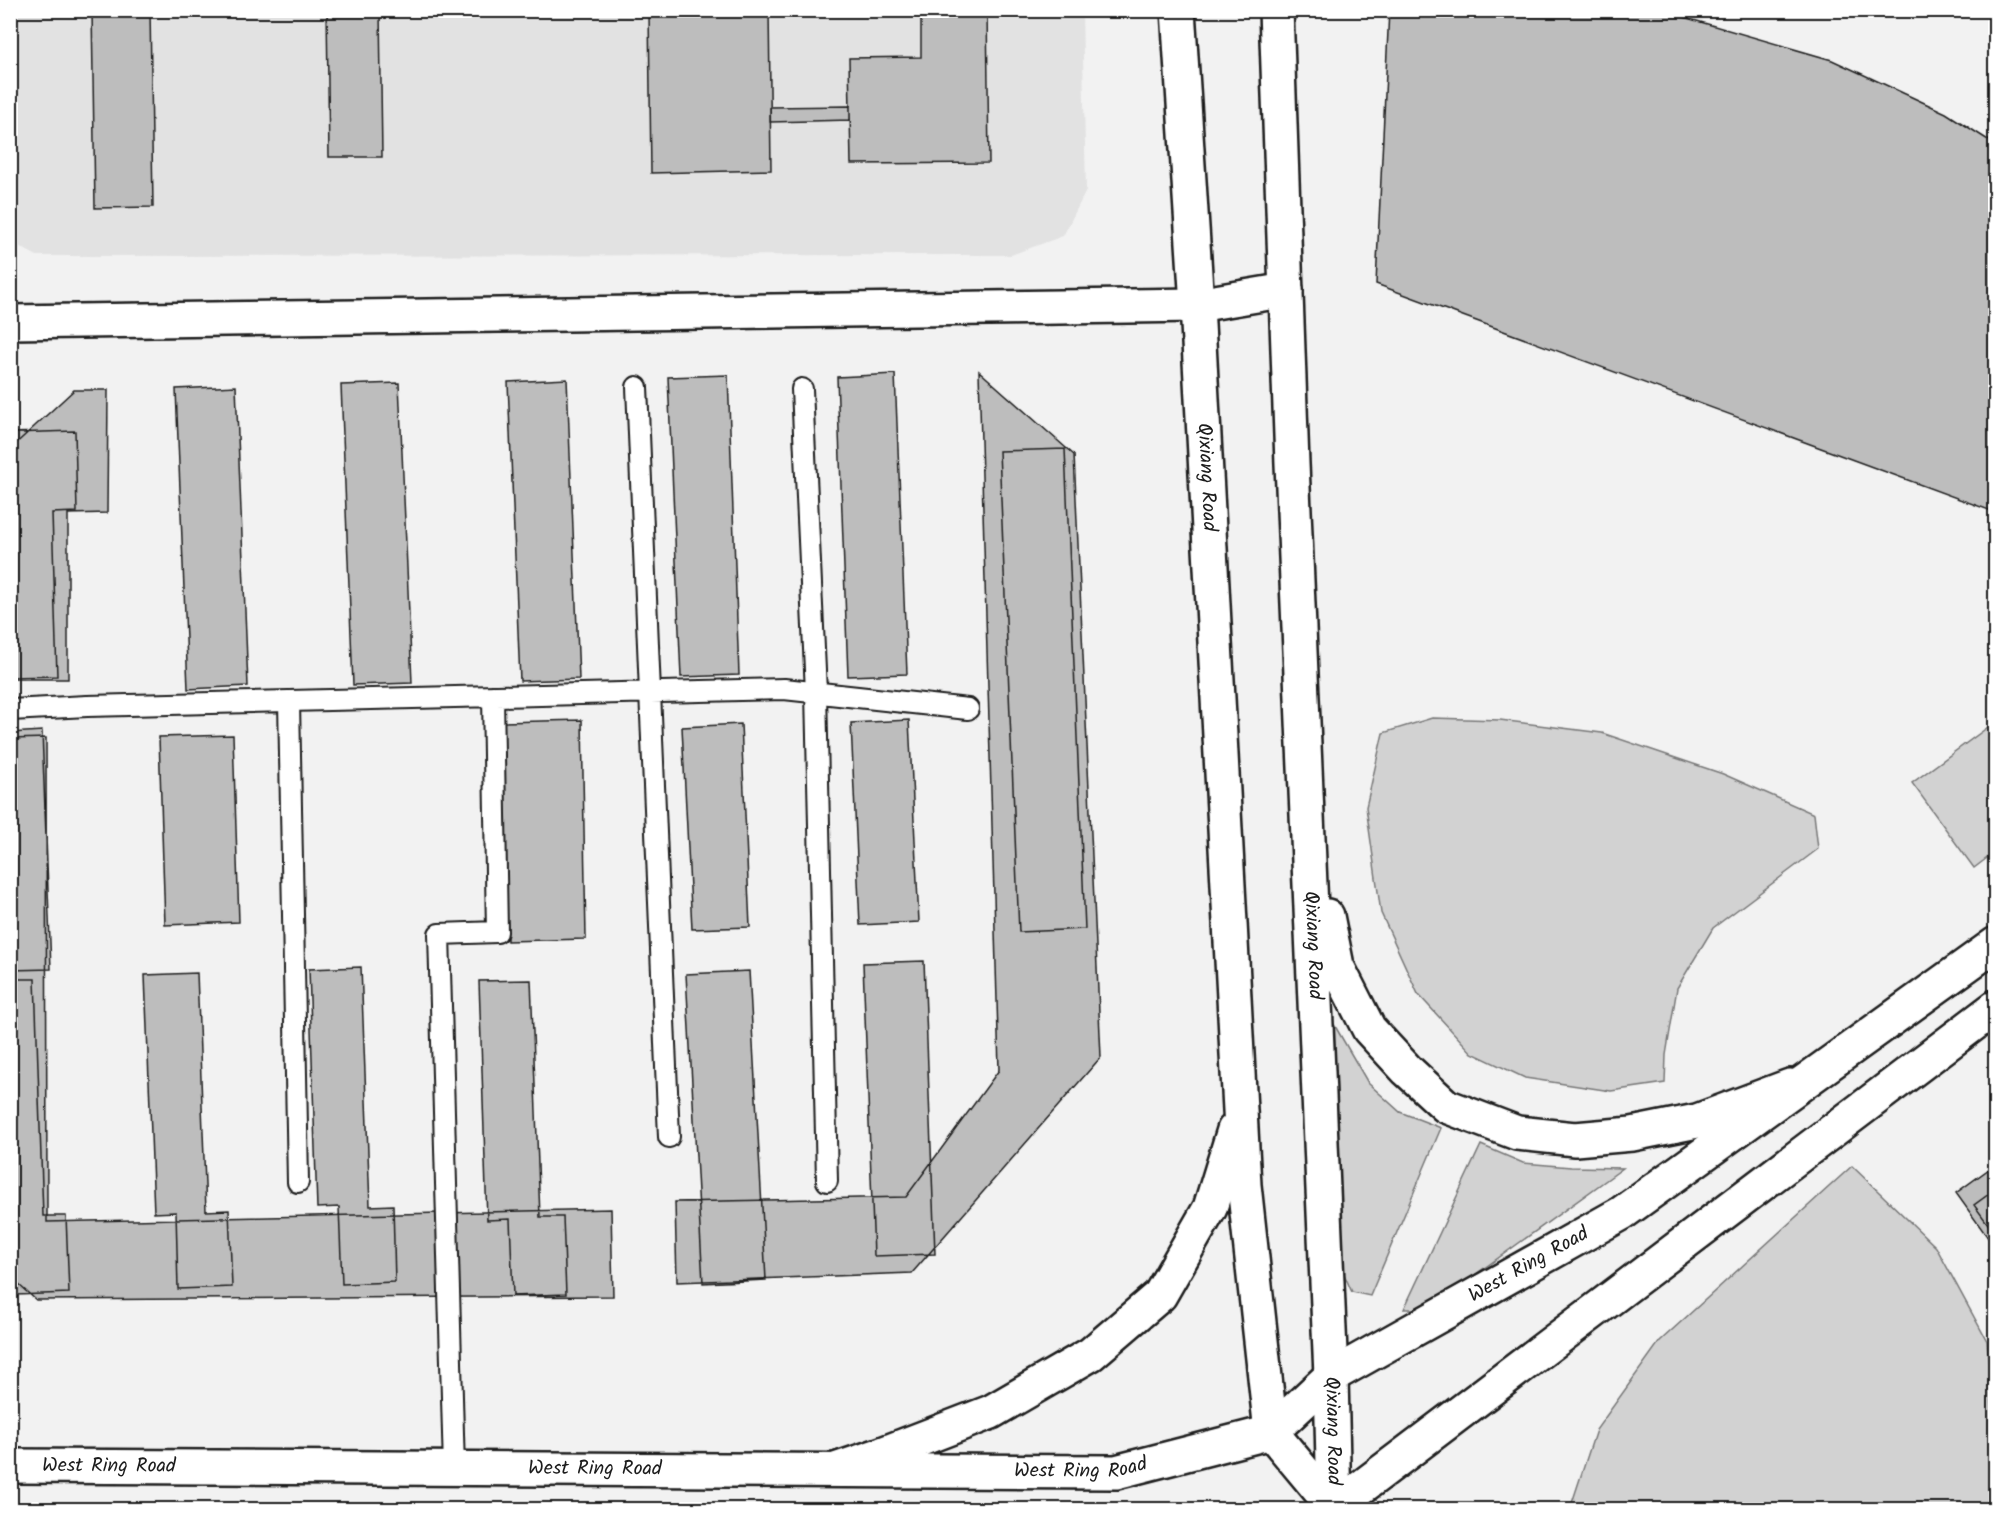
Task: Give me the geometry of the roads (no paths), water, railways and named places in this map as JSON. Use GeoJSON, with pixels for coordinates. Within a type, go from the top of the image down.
{"type":"FeatureCollection","features":[{"type":"Feature","properties":{"kind":"street","name":"Qixiang Road"},"geometry":{"type":"LineString","coordinates":[[1178,10],[1197,305],[1244,1185],[1271,1432],[1333,1509]]}},
{"type":"Feature","properties":{"kind":"street","name":"Qixiang Road"},"geometry":{"type":"LineString","coordinates":[[1276,10],[1307,832],[1331,1376],[1333,1509]]}},
{"type":"Feature","properties":{"kind":"street"},"geometry":{"type":"LineString","coordinates":[[10,322],[1197,305],[1286,290]]}},
{"type":"Feature","properties":{"kind":"street"},"geometry":{"type":"LineString","coordinates":[[1307,832],[1337,966],[1358,1008],[1369,1029],[1407,1070],[1446,1106],[1517,1133],[1575,1139],[1632,1134],[1697,1121],[1808,1079]]}},
{"type":"Feature","properties":{"kind":"street","name":"West Ring Road"},"geometry":{"type":"LineString","coordinates":[[10,1466],[1116,1472],[1271,1432],[1331,1376],[1623,1213],[1995,944]]}},
{"type":"Feature","properties":{"kind":"street"},"geometry":{"type":"LineString","coordinates":[[1333,1509],[1995,1007]]}},
{"type":"Feature","properties":{"kind":"street"},"geometry":{"type":"LineString","coordinates":[[833,1470],[882,1454],[991,1412],[1091,1353],[1160,1295],[1210,1208],[1240,1108]]}},
{"type":"Feature","properties":{"kind":"lane"},"geometry":{"type":"LineString","coordinates":[[637,387],[669,1137]]}},
{"type":"Feature","properties":{"kind":"lane"},"geometry":{"type":"LineString","coordinates":[[802,389],[816,692],[828,1181]]}},
{"type":"Feature","properties":{"kind":"lane"},"geometry":{"type":"LineString","coordinates":[[10,710],[87,706],[784,689],[969,709]]}},
{"type":"Feature","properties":{"kind":"lane"},"geometry":{"type":"LineString","coordinates":[[454,1469],[439,934],[497,932],[493,696]]}},
{"type":"Feature","properties":{"kind":"lane"},"geometry":{"type":"LineString","coordinates":[[290,701],[298,1182]]}}]}
